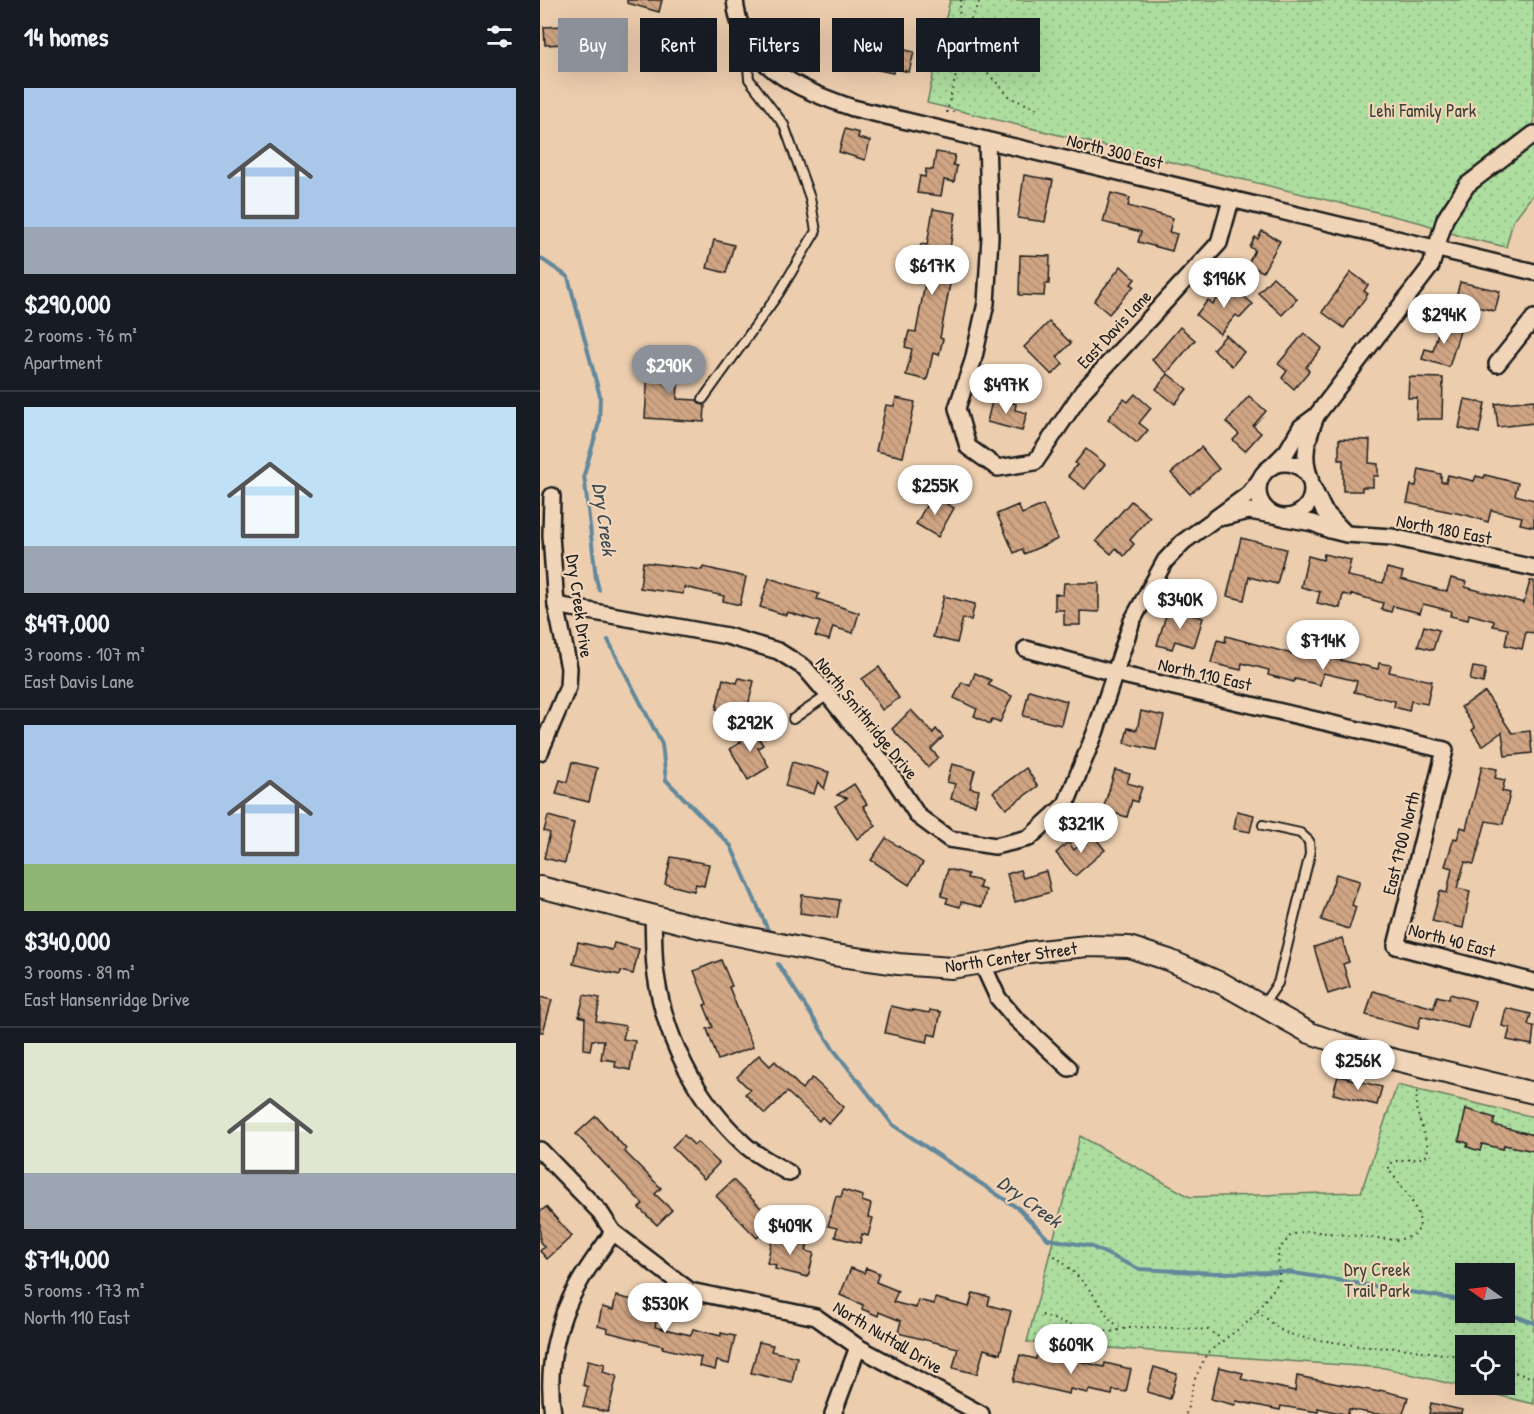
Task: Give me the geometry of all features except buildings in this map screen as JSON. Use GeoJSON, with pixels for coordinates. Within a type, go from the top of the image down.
{"type":"FeatureCollection","features":[{"type":"Feature","properties":{"kind":"street","name":"North 300 East"},"geometry":{"type":"LineString","coordinates":[[735,0],[739,18]]}},
{"type":"Feature","properties":{"kind":"street","name":"North 300 East"},"geometry":{"type":"LineString","coordinates":[[776,72],[816,95],[853,108],[1534,272]]}},
{"type":"Feature","properties":{"kind":"street"},"geometry":{"type":"LineString","coordinates":[[1114,673],[1132,621],[1165,561],[1183,542],[1249,494],[1287,451],[1301,427],[1316,416],[1431,266],[1445,219],[1467,185],[1534,134]]}},
{"type":"Feature","properties":{"kind":"street","name":"East Davis Lane"},"geometry":{"type":"LineString","coordinates":[[987,140],[990,237],[986,303],[973,362],[957,408],[968,447],[998,468],[1035,462],[1083,391],[1219,243],[1231,200]]}},
{"type":"Feature","properties":{"kind":"street"},"geometry":{"type":"LineString","coordinates":[[1497,363],[1534,318]]}},
{"type":"Feature","properties":{"kind":"street"},"geometry":{"type":"LineString","coordinates":[[1316,416],[1306,444],[1305,458],[1312,483],[1324,511],[1346,534]]}},
{"type":"Feature","properties":{"kind":"street"},"geometry":{"type":"LineString","coordinates":[[1260,480],[1258,498],[1264,508],[1279,517],[1296,516],[1306,508],[1312,498],[1312,483],[1304,471],[1294,464],[1282,463],[1271,467]]}},
{"type":"Feature","properties":{"kind":"street","name":"Dry Creek Drive"},"geometry":{"type":"LineString","coordinates":[[540,752],[568,687],[569,668],[556,605],[551,535],[552,496]]}},
{"type":"Feature","properties":{"kind":"street","name":"North 180 East"},"geometry":{"type":"LineString","coordinates":[[1210,522],[1229,514],[1249,511],[1313,523],[1346,534],[1392,537],[1534,568]]}},
{"type":"Feature","properties":{"kind":"street","name":"North Smithridge Drive"},"geometry":{"type":"LineString","coordinates":[[556,605],[727,636],[778,651],[805,668],[828,695],[884,765],[918,816],[949,839],[994,846],[1029,838],[1065,804],[1095,733],[1114,673]]}},
{"type":"Feature","properties":{"kind":"street","name":"North 110 East"},"geometry":{"type":"LineString","coordinates":[[1026,649],[1114,673],[1445,750]]}},
{"type":"Feature","properties":{"kind":"street","name":"East 1700 North"},"geometry":{"type":"LineString","coordinates":[[1396,946],[1445,750]]}},
{"type":"Feature","properties":{"kind":"street","name":"North Center Street"},"geometry":{"type":"LineString","coordinates":[[540,887],[653,916],[795,947],[898,964],[951,968],[1030,952],[1087,946],[1129,947],[1206,976],[1263,1005],[1310,1034],[1371,1054],[1534,1093]]}},
{"type":"Feature","properties":{"kind":"street"},"geometry":{"type":"LineString","coordinates":[[653,916],[656,974],[664,1018],[703,1099],[744,1145],[789,1173]]}},
{"type":"Feature","properties":{"kind":"street","name":"North 40 East"},"geometry":{"type":"LineString","coordinates":[[1396,946],[1534,981]]}},
{"type":"Feature","properties":{"kind":"street"},"geometry":{"type":"LineString","coordinates":[[982,963],[998,998],[1015,1018],[1069,1068]]}},
{"type":"Feature","properties":{"kind":"street","name":"North Nuttall Drive"},"geometry":{"type":"LineString","coordinates":[[540,1150],[600,1212],[613,1232],[690,1291],[816,1317],[858,1347],[981,1414]]}},
{"type":"Feature","properties":{"kind":"street"},"geometry":{"type":"LineString","coordinates":[[553,1414],[550,1394],[552,1357],[562,1320],[578,1284],[613,1232]]}},
{"type":"Feature","properties":{"kind":"street"},"geometry":{"type":"LineString","coordinates":[[833,1414],[858,1347]]}},
{"type":"Feature","properties":{"kind":"lane"},"geometry":{"type":"LineString","coordinates":[[703,399],[779,293],[816,231],[810,198],[784,125],[749,79],[748,72]]}},
{"type":"Feature","properties":{"kind":"lane"},"geometry":{"type":"LineString","coordinates":[[794,719],[828,695]]}},
{"type":"Feature","properties":{"kind":"lane"},"geometry":{"type":"LineString","coordinates":[[1263,825],[1300,833],[1309,841],[1310,854],[1278,983],[1263,1005]]}},
{"type":"Feature","properties":{"kind":"path"},"geometry":{"type":"LineString","coordinates":[[959,18],[961,0]]}},
{"type":"Feature","properties":{"kind":"path"},"geometry":{"type":"LineString","coordinates":[[971,18],[980,0]]}},
{"type":"Feature","properties":{"kind":"path"},"geometry":{"type":"LineString","coordinates":[[954,112],[947,112],[957,72]]}},
{"type":"Feature","properties":{"kind":"path"},"geometry":{"type":"LineString","coordinates":[[987,72],[1011,98],[1038,109]]}},
{"type":"Feature","properties":{"kind":"path"},"geometry":{"type":"LineString","coordinates":[[1186,1414],[1195,1378],[1207,1353],[1222,1339],[1249,1321],[1279,1282],[1278,1251],[1291,1235],[1307,1231],[1397,1240],[1410,1237],[1418,1230],[1421,1220],[1389,1170],[1389,1164],[1399,1159],[1420,1159],[1427,1155],[1428,1147],[1416,1108],[1418,1090]]}},
{"type":"Feature","properties":{"kind":"path"},"geometry":{"type":"LineString","coordinates":[[1050,1252],[1068,1266],[1095,1296],[1110,1322],[1123,1329]]}},
{"type":"Feature","properties":{"kind":"path"},"geometry":{"type":"LineString","coordinates":[[1257,1311],[1282,1331],[1299,1337],[1367,1347],[1400,1348],[1455,1356]]}},
{"type":"Feature","properties":{"kind":"path"},"geometry":{"type":"LineString","coordinates":[[1042,1315],[1076,1327],[1110,1332],[1123,1329],[1184,1328],[1208,1330],[1222,1339]]}},
{"type":"Feature","properties":{"kind":"path"},"geometry":{"type":"LineString","coordinates":[[1515,1373],[1534,1376]]}},
{"type":"Feature","properties":{"kind":"green space","name":"Lehi Family Park"},"geometry":{"type":"Polygon","coordinates":[[[950,0],[1534,0],[1534,193],[1513,221],[1506,247],[1463,237],[1422,223],[927,103],[934,72],[1040,72],[1040,18],[946,18],[950,0]]]}},
{"type":"Feature","properties":{"kind":"green space","name":"Dry Creek Trail Park"},"geometry":{"type":"Polygon","coordinates":[[[1397,1085],[1534,1117],[1534,1404],[1497,1395],[1515,1395],[1515,1335],[1455,1335],[1455,1385],[1385,1368],[1027,1342],[1080,1136],[1190,1197],[1361,1192],[1397,1085]]]}},
{"type":"Feature","properties":{"kind":"waterway","name":"Dry Creek"},"geometry":{"type":"LineString","coordinates":[[540,258],[568,277],[600,396],[599,423],[584,475],[599,590]]}},
{"type":"Feature","properties":{"kind":"waterway","name":"Dry Creek"},"geometry":{"type":"LineString","coordinates":[[608,640],[662,744],[666,780],[731,846],[768,930]]}},
{"type":"Feature","properties":{"kind":"waterway","name":"Dry Creek"},"geometry":{"type":"LineString","coordinates":[[778,964],[834,1050],[893,1125],[1019,1209],[1048,1239],[1090,1246],[1139,1269],[1215,1273],[1288,1272],[1455,1299]]}},
{"type":"Feature","properties":{"kind":"waterway","name":"Dry Creek"},"geometry":{"type":"LineString","coordinates":[[1515,1316],[1534,1323]]}}]}
